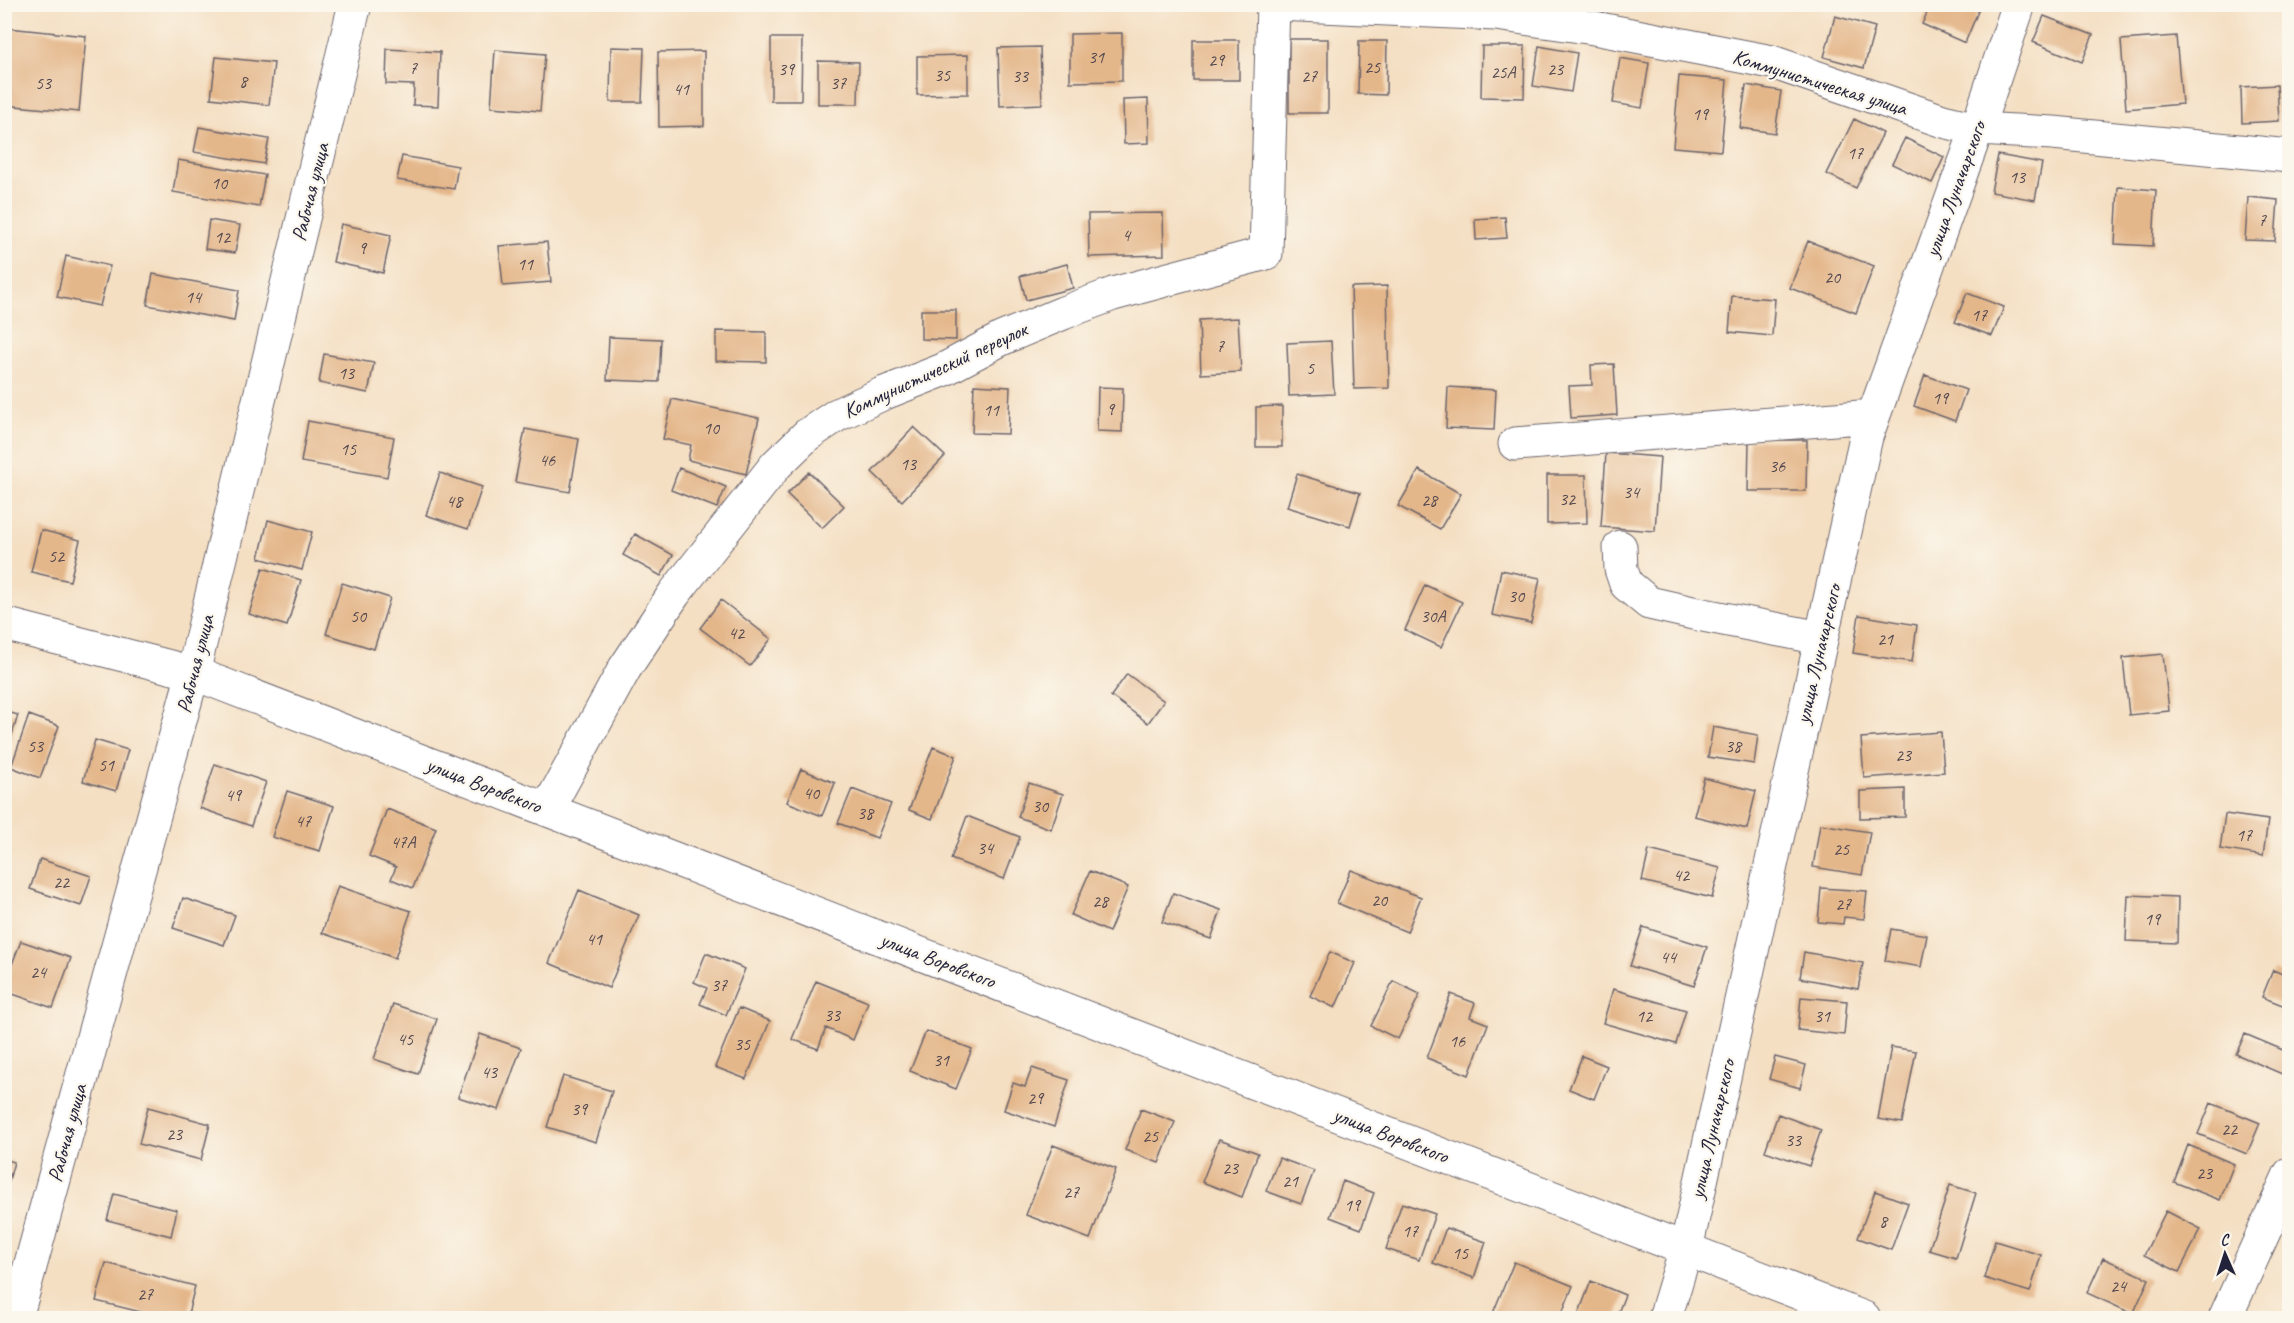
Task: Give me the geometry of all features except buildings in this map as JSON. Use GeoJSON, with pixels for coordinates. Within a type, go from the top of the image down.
{"type":"FeatureCollection","features":[{"type":"Feature","properties":{"kind":"street","name":"Рабочая улица"},"geometry":{"type":"LineString","coordinates":[[16,1318],[194,673],[356,4]]}},
{"type":"Feature","properties":{"kind":"street","name":"Коммунистический переулок"},"geometry":{"type":"LineString","coordinates":[[547,810],[625,668],[674,594],[776,465],[807,435],[837,415],[943,370],[1001,339],[1063,313],[1113,294],[1266,253],[1273,4]]}},
{"type":"Feature","properties":{"kind":"street","name":"Коммунистическая улица"},"geometry":{"type":"LineString","coordinates":[[1278,4],[1496,14],[1548,13],[1594,28],[1772,62],[1942,121],[1977,129],[2053,133],[2289,156]]}},
{"type":"Feature","properties":{"kind":"street","name":"улица Луначарского"},"geometry":{"type":"LineString","coordinates":[[1665,1318],[1686,1249],[1866,436],[1977,129],[2019,4]]}},
{"type":"Feature","properties":{"kind":"street"},"geometry":{"type":"LineString","coordinates":[[1515,444],[1873,416]]}},
{"type":"Feature","properties":{"kind":"street"},"geometry":{"type":"LineString","coordinates":[[1620,548],[1621,569],[1626,584],[1649,603],[1693,614],[1821,638]]}},
{"type":"Feature","properties":{"kind":"street","name":"улица Воровского"},"geometry":{"type":"LineString","coordinates":[[4,624],[194,673],[1864,1318]]}},
{"type":"Feature","properties":{"kind":"street"},"geometry":{"type":"LineString","coordinates":[[2225,1318],[2289,1174]]}}]}
